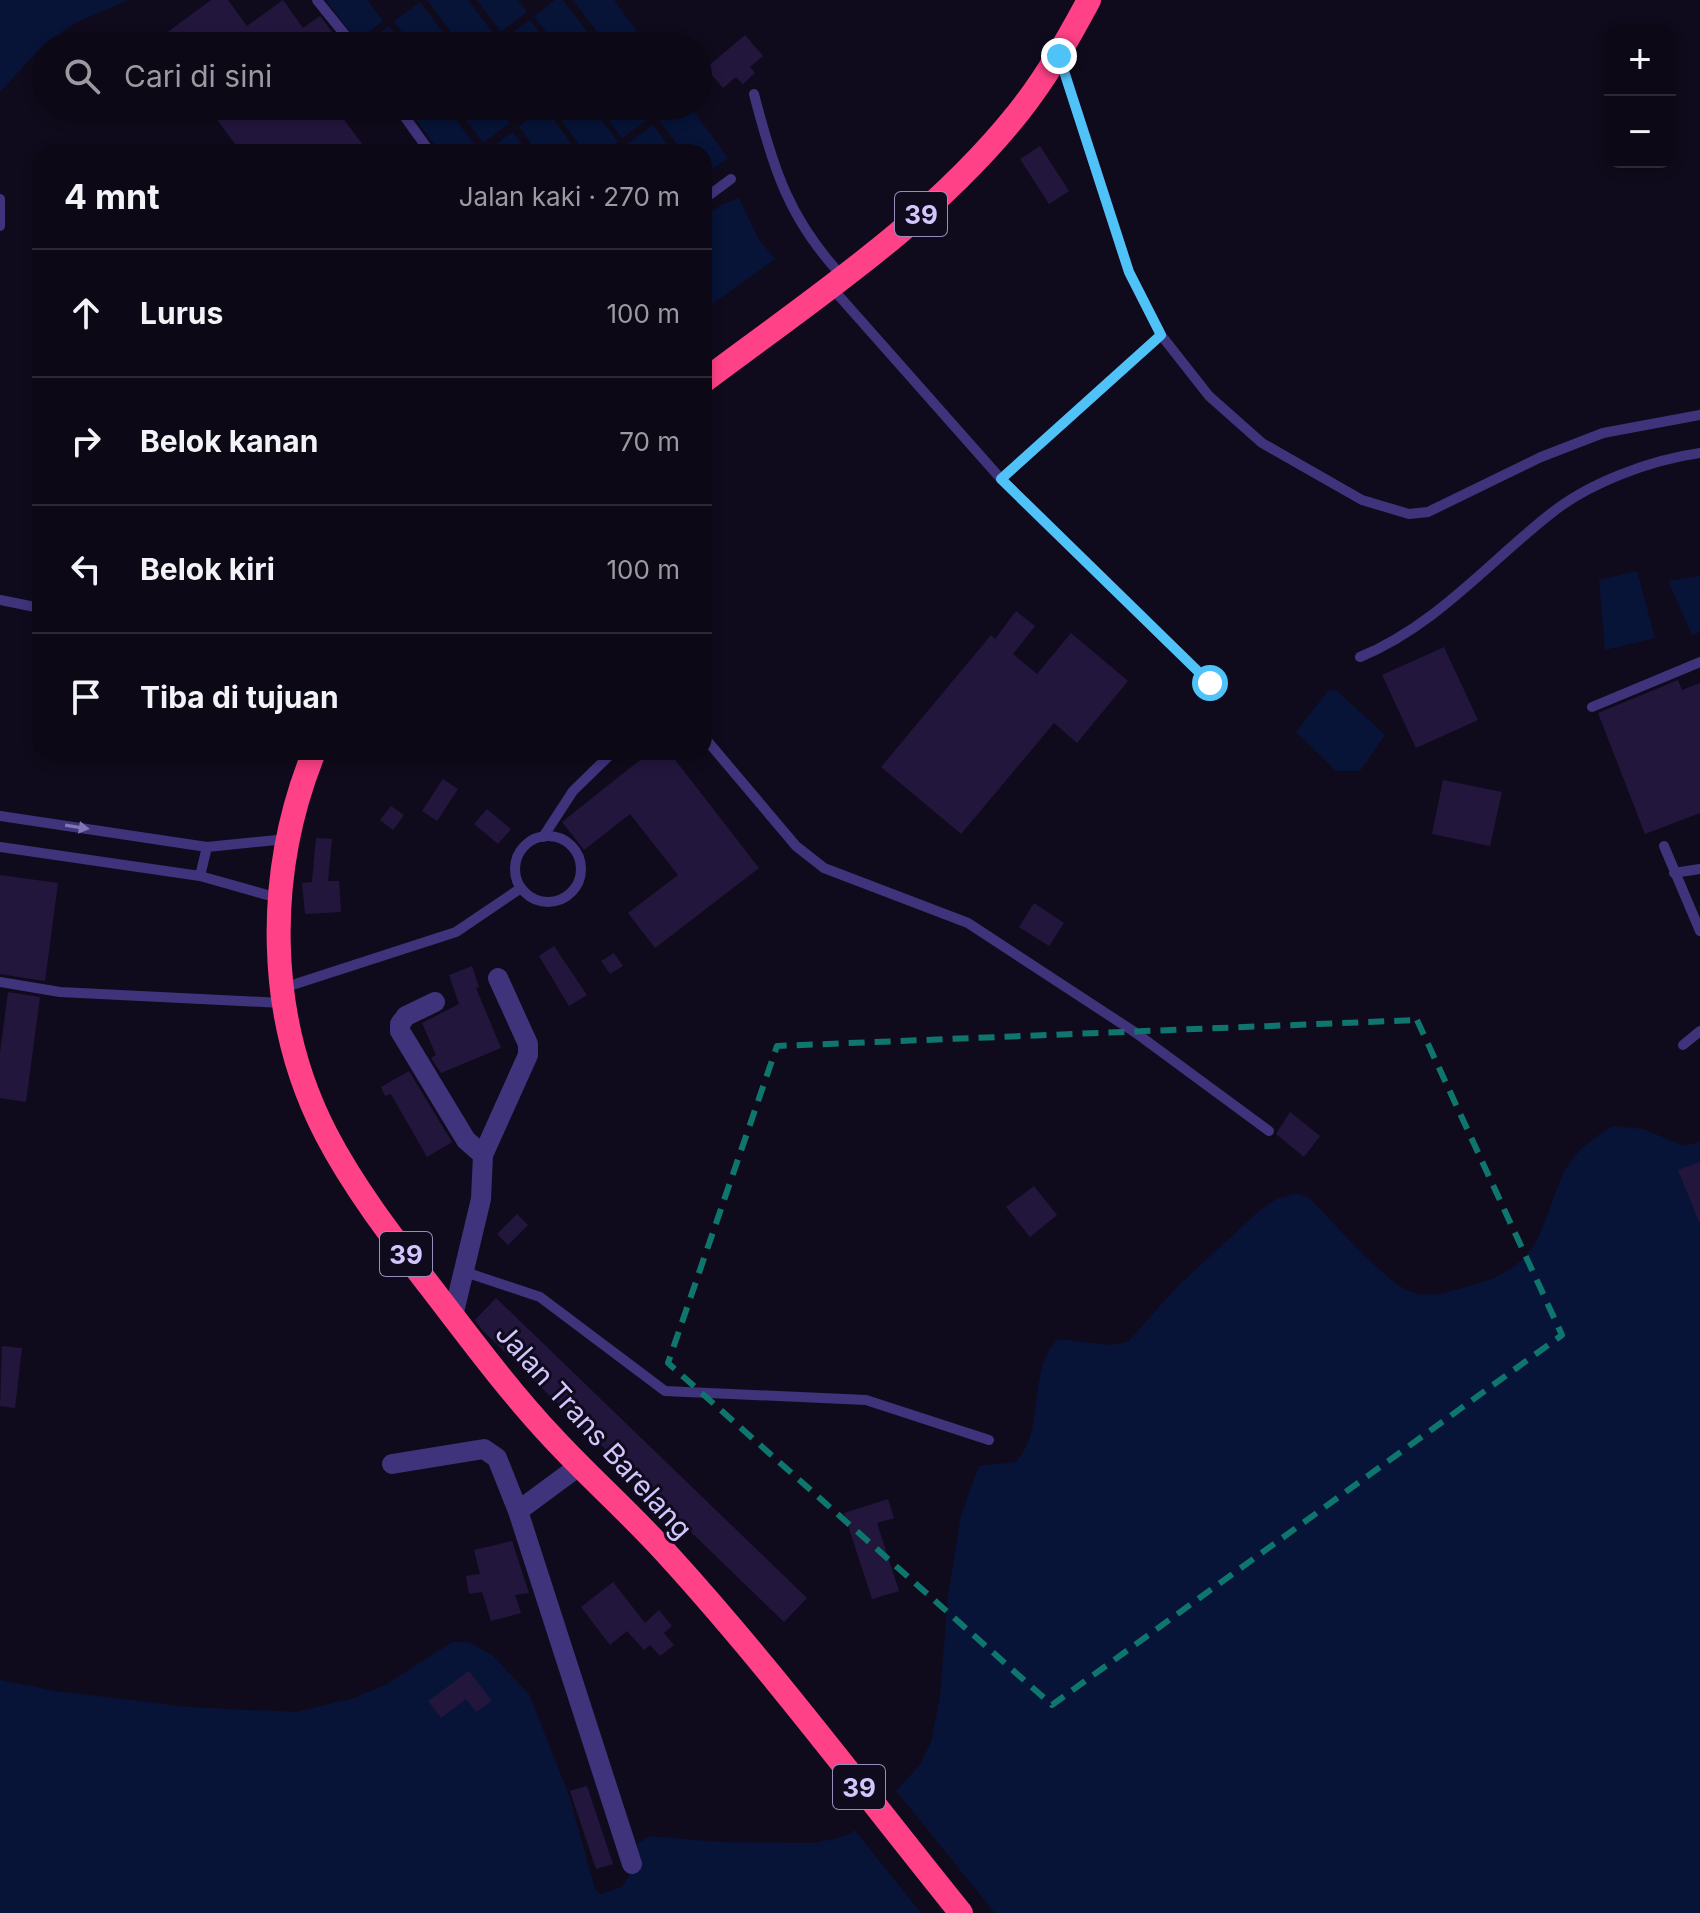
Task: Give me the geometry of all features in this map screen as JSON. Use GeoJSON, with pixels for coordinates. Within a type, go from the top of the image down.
{"type":"FeatureCollection","features":[{"type":"Feature","properties":{"kind":"highway","name":"39"},"geometry":{"type":"LineString","coordinates":[[712,375],[837,282],[919,215],[973,163],[1019,112],[1059,56],[1089,0]]}},
{"type":"Feature","properties":{"kind":"highway","name":"Jalan Trans Barelang"},"geometry":{"type":"LineString","coordinates":[[311,760],[288,838],[278,898],[284,996],[303,1073],[325,1132],[382,1223],[515,1395],[579,1466],[666,1553],[758,1661],[961,1913]]}},
{"type":"Feature","properties":{"kind":"street"},"geometry":{"type":"LineString","coordinates":[[453,1316],[481,1199],[483,1155],[528,1055],[528,1044],[498,978]]}},
{"type":"Feature","properties":{"kind":"street"},"geometry":{"type":"LineString","coordinates":[[435,1002],[406,1016],[400,1024],[400,1031],[466,1140],[483,1155]]}},
{"type":"Feature","properties":{"kind":"street"},"geometry":{"type":"LineString","coordinates":[[392,1464],[484,1449],[497,1458],[518,1511],[632,1864]]}},
{"type":"Feature","properties":{"kind":"street"},"geometry":{"type":"LineString","coordinates":[[518,1511],[579,1466]]}},
{"type":"Feature","properties":{"kind":"lane"},"geometry":{"type":"LineString","coordinates":[[317,0],[343,32]]}},
{"type":"Feature","properties":{"kind":"lane"},"geometry":{"type":"LineString","coordinates":[[1059,56],[1123,257],[1161,335],[1209,396],[1262,443],[1362,500],[1409,514],[1449,504],[1541,457],[1603,433],[1700,415]]}},
{"type":"Feature","properties":{"kind":"lane"},"geometry":{"type":"LineString","coordinates":[[754,94],[769,154],[787,202],[837,282],[1001,479],[1210,683]]}},
{"type":"Feature","properties":{"kind":"lane"},"geometry":{"type":"LineString","coordinates":[[407,120],[424,144]]}},
{"type":"Feature","properties":{"kind":"lane"},"geometry":{"type":"LineString","coordinates":[[712,193],[731,179]]}},
{"type":"Feature","properties":{"kind":"lane"},"geometry":{"type":"LineString","coordinates":[[0,199],[0,226]]}},
{"type":"Feature","properties":{"kind":"lane"},"geometry":{"type":"LineString","coordinates":[[1001,479],[1161,335]]}},
{"type":"Feature","properties":{"kind":"lane"},"geometry":{"type":"LineString","coordinates":[[1360,657],[1396,642],[1421,624],[1552,512],[1612,480],[1682,456],[1700,453]]}},
{"type":"Feature","properties":{"kind":"lane"},"geometry":{"type":"LineString","coordinates":[[0,600],[32,606]]}},
{"type":"Feature","properties":{"kind":"lane"},"geometry":{"type":"LineString","coordinates":[[1592,707],[1700,662]]}},
{"type":"Feature","properties":{"kind":"lane"},"geometry":{"type":"LineString","coordinates":[[712,746],[796,846],[824,868],[968,923],[1136,1033],[1269,1131]]}},
{"type":"Feature","properties":{"kind":"lane"},"geometry":{"type":"LineString","coordinates":[[543,837],[565,842],[573,849],[581,868],[579,878],[568,895],[549,902],[529,896],[521,888],[516,878],[517,856],[523,847],[543,837],[573,791],[605,760]]}},
{"type":"Feature","properties":{"kind":"lane"},"geometry":{"type":"LineString","coordinates":[[0,816],[207,847],[288,838]]}},
{"type":"Feature","properties":{"kind":"lane"},"geometry":{"type":"LineString","coordinates":[[1664,846],[1700,931]]}},
{"type":"Feature","properties":{"kind":"lane"},"geometry":{"type":"LineString","coordinates":[[0,847],[200,876],[278,898]]}},
{"type":"Feature","properties":{"kind":"lane"},"geometry":{"type":"LineString","coordinates":[[200,876],[207,847]]}},
{"type":"Feature","properties":{"kind":"lane"},"geometry":{"type":"LineString","coordinates":[[1674,873],[1700,869]]}},
{"type":"Feature","properties":{"kind":"lane"},"geometry":{"type":"LineString","coordinates":[[0,982],[60,992],[284,996],[456,932],[521,888]]}},
{"type":"Feature","properties":{"kind":"lane"},"geometry":{"type":"LineString","coordinates":[[1683,1045],[1700,1031]]}},
{"type":"Feature","properties":{"kind":"lane"},"geometry":{"type":"LineString","coordinates":[[465,1272],[540,1297],[665,1391],[866,1400],[989,1440]]}},
{"type":"Feature","properties":{"kind":"highlighted area"},"geometry":{"type":"Polygon","coordinates":[[[1417,1020],[1562,1335],[1052,1705],[668,1363],[777,1046],[1417,1020]]]}},
{"type":"Feature","properties":{"kind":"water"},"geometry":{"type":"Polygon","coordinates":[[[0,0],[129,0],[77,22],[62,32],[32,32],[32,57],[0,92],[0,0]]]}},
{"type":"Feature","properties":{"kind":"water"},"geometry":{"type":"Polygon","coordinates":[[[326,0],[367,0],[383,21],[369,32],[350,32],[326,0]]]}},
{"type":"Feature","properties":{"kind":"water"},"geometry":{"type":"Polygon","coordinates":[[[427,0],[468,0],[492,32],[451,32],[427,0]]]}},
{"type":"Feature","properties":{"kind":"water"},"geometry":{"type":"Polygon","coordinates":[[[477,0],[518,0],[527,12],[501,32],[477,0]]]}},
{"type":"Feature","properties":{"kind":"water"},"geometry":{"type":"Polygon","coordinates":[[[555,0],[563,0],[587,32],[546,32],[534,16],[555,0]]]}},
{"type":"Feature","properties":{"kind":"water"},"geometry":{"type":"Polygon","coordinates":[[[573,0],[614,0],[636,30],[597,32],[573,0]]]}},
{"type":"Feature","properties":{"kind":"water"},"geometry":{"type":"Polygon","coordinates":[[[420,2],[442,32],[402,32],[394,21],[420,2]]]}},
{"type":"Feature","properties":{"kind":"water"},"geometry":{"type":"Polygon","coordinates":[[[530,20],[539,32],[514,32],[530,20]]]}},
{"type":"Feature","properties":{"kind":"water"},"geometry":{"type":"Polygon","coordinates":[[[416,120],[456,120],[474,144],[434,144],[416,120]]]}},
{"type":"Feature","properties":{"kind":"water"},"geometry":{"type":"Polygon","coordinates":[[[466,120],[508,120],[510,123],[483,143],[466,120]]]}},
{"type":"Feature","properties":{"kind":"water"},"geometry":{"type":"Polygon","coordinates":[[[527,120],[554,120],[571,144],[531,144],[519,126],[527,120]]]}},
{"type":"Feature","properties":{"kind":"water"},"geometry":{"type":"Polygon","coordinates":[[[561,120],[602,120],[618,142],[615,144],[579,144],[561,120]]]}},
{"type":"Feature","properties":{"kind":"water"},"geometry":{"type":"Polygon","coordinates":[[[609,120],[648,120],[622,138],[609,120]]]}},
{"type":"Feature","properties":{"kind":"water"},"geometry":{"type":"Polygon","coordinates":[[[659,120],[700,120],[728,158],[712,169],[712,144],[677,144],[659,120]]]}},
{"type":"Feature","properties":{"kind":"water"},"geometry":{"type":"Polygon","coordinates":[[[653,125],[667,144],[627,144],[653,125]]]}},
{"type":"Feature","properties":{"kind":"water"},"geometry":{"type":"Polygon","coordinates":[[[513,132],[521,144],[496,144],[513,132]]]}},
{"type":"Feature","properties":{"kind":"water"},"geometry":{"type":"Polygon","coordinates":[[[739,198],[759,240],[775,259],[712,304],[712,212],[739,198]]]}},
{"type":"Feature","properties":{"kind":"water"},"geometry":{"type":"Polygon","coordinates":[[[1637,571],[1655,638],[1605,650],[1599,580],[1637,571]]]}},
{"type":"Feature","properties":{"kind":"water"},"geometry":{"type":"Polygon","coordinates":[[[1700,576],[1700,632],[1692,635],[1668,581],[1700,576]]]}},
{"type":"Feature","properties":{"kind":"water"},"geometry":{"type":"Polygon","coordinates":[[[1336,690],[1385,735],[1360,771],[1336,771],[1296,732],[1328,691],[1336,690]]]}},
{"type":"Feature","properties":{"kind":"water"},"geometry":{"type":"Polygon","coordinates":[[[1613,1126],[1643,1129],[1684,1146],[1700,1142],[1700,1913],[0,1913],[0,1680],[56,1691],[187,1707],[296,1712],[354,1698],[387,1684],[452,1642],[469,1642],[493,1656],[529,1694],[569,1795],[595,1889],[600,1894],[622,1887],[635,1866],[637,1844],[650,1836],[717,1842],[815,1843],[846,1836],[868,1821],[920,1765],[931,1742],[940,1697],[948,1596],[961,1515],[979,1466],[1016,1462],[1025,1448],[1031,1433],[1042,1367],[1058,1339],[1111,1345],[1128,1342],[1177,1287],[1259,1211],[1278,1198],[1297,1194],[1308,1197],[1387,1276],[1411,1292],[1435,1294],[1486,1281],[1512,1268],[1533,1247],[1571,1162],[1594,1138],[1613,1126]]]}},
{"type":"Feature","properties":{"kind":"pier"},"geometry":{"type":"Polygon","coordinates":[[[894,1788],[995,1913],[921,1913],[852,1827],[894,1788]]]}},
{"type":"Feature","properties":{"kind":"building"},"geometry":{"type":"Polygon","coordinates":[[[211,0],[228,0],[247,26],[283,0],[303,28],[320,16],[332,32],[168,32],[211,0]]]}},
{"type":"Feature","properties":{"kind":"building"},"geometry":{"type":"Polygon","coordinates":[[[745,35],[763,56],[750,67],[755,73],[743,84],[736,77],[723,88],[712,75],[712,63],[745,35]]]}},
{"type":"Feature","properties":{"kind":"building"},"geometry":{"type":"Polygon","coordinates":[[[217,120],[344,120],[362,144],[235,144],[217,120]]]}},
{"type":"Feature","properties":{"kind":"building"},"geometry":{"type":"Polygon","coordinates":[[[1040,146],[1069,191],[1049,204],[1020,159],[1040,146]]]}},
{"type":"Feature","properties":{"kind":"building"},"geometry":{"type":"Polygon","coordinates":[[[1016,611],[1035,626],[1013,654],[1037,674],[1071,633],[1128,681],[1077,743],[1054,723],[961,834],[881,767],[991,635],[995,639],[1016,611]]]}},
{"type":"Feature","properties":{"kind":"building"},"geometry":{"type":"Polygon","coordinates":[[[1444,647],[1478,720],[1416,748],[1382,675],[1444,647]]]}},
{"type":"Feature","properties":{"kind":"building"},"geometry":{"type":"Polygon","coordinates":[[[1678,680],[1682,690],[1700,683],[1700,813],[1645,834],[1598,713],[1678,680]]]}},
{"type":"Feature","properties":{"kind":"building"},"geometry":{"type":"Polygon","coordinates":[[[640,760],[675,760],[759,868],[655,948],[628,913],[678,875],[630,814],[584,850],[562,822],[640,760]]]}},
{"type":"Feature","properties":{"kind":"building"},"geometry":{"type":"Polygon","coordinates":[[[443,779],[458,789],[437,821],[422,811],[443,779]]]}},
{"type":"Feature","properties":{"kind":"building"},"geometry":{"type":"Polygon","coordinates":[[[1443,780],[1502,792],[1490,846],[1432,834],[1443,780]]]}},
{"type":"Feature","properties":{"kind":"building"},"geometry":{"type":"Polygon","coordinates":[[[391,806],[404,815],[393,830],[380,820],[391,806]]]}},
{"type":"Feature","properties":{"kind":"building"},"geometry":{"type":"Polygon","coordinates":[[[487,809],[511,829],[498,844],[474,824],[487,809]]]}},
{"type":"Feature","properties":{"kind":"building"},"geometry":{"type":"Polygon","coordinates":[[[316,838],[332,839],[328,881],[339,881],[341,912],[305,914],[302,883],[312,882],[316,838]]]}},
{"type":"Feature","properties":{"kind":"building"},"geometry":{"type":"Polygon","coordinates":[[[0,875],[58,883],[45,981],[0,974],[0,875]]]}},
{"type":"Feature","properties":{"kind":"building"},"geometry":{"type":"Polygon","coordinates":[[[1034,903],[1064,923],[1049,946],[1019,927],[1034,903]]]}},
{"type":"Feature","properties":{"kind":"building"},"geometry":{"type":"Polygon","coordinates":[[[554,946],[587,995],[569,1006],[539,956],[554,946]]]}},
{"type":"Feature","properties":{"kind":"building"},"geometry":{"type":"Polygon","coordinates":[[[614,953],[623,966],[610,974],[601,961],[614,953]]]}},
{"type":"Feature","properties":{"kind":"building"},"geometry":{"type":"Polygon","coordinates":[[[472,966],[479,987],[476,988],[501,1048],[441,1073],[431,1058],[436,1055],[422,1023],[459,1004],[449,975],[472,966]]]}},
{"type":"Feature","properties":{"kind":"building"},"geometry":{"type":"Polygon","coordinates":[[[8,992],[40,997],[26,1102],[0,1098],[0,1053],[8,992]]]}},
{"type":"Feature","properties":{"kind":"building"},"geometry":{"type":"Polygon","coordinates":[[[409,1071],[452,1142],[427,1157],[391,1094],[385,1096],[381,1087],[409,1071]]]}},
{"type":"Feature","properties":{"kind":"building"},"geometry":{"type":"Polygon","coordinates":[[[1290,1112],[1320,1136],[1304,1157],[1276,1134],[1290,1112]]]}},
{"type":"Feature","properties":{"kind":"building"},"geometry":{"type":"Polygon","coordinates":[[[1700,1162],[1700,1222],[1699,1222],[1678,1170],[1700,1162]]]}},
{"type":"Feature","properties":{"kind":"building"},"geometry":{"type":"Polygon","coordinates":[[[1034,1186],[1057,1215],[1030,1237],[1006,1207],[1034,1186]]]}},
{"type":"Feature","properties":{"kind":"building"},"geometry":{"type":"Polygon","coordinates":[[[517,1214],[528,1225],[508,1245],[497,1234],[517,1214]]]}},
{"type":"Feature","properties":{"kind":"building"},"geometry":{"type":"Polygon","coordinates":[[[496,1298],[807,1598],[784,1622],[482,1330],[475,1320],[496,1298]]]}},
{"type":"Feature","properties":{"kind":"building"},"geometry":{"type":"Polygon","coordinates":[[[2,1346],[22,1348],[15,1408],[0,1406],[2,1346]]]}},
{"type":"Feature","properties":{"kind":"building"},"geometry":{"type":"Polygon","coordinates":[[[888,1499],[894,1518],[877,1523],[899,1591],[872,1599],[844,1513],[888,1499]]]}},
{"type":"Feature","properties":{"kind":"building"},"geometry":{"type":"Polygon","coordinates":[[[512,1541],[529,1593],[515,1595],[521,1613],[491,1621],[482,1592],[469,1594],[466,1576],[480,1574],[474,1550],[512,1541]]]}},
{"type":"Feature","properties":{"kind":"building"},"geometry":{"type":"Polygon","coordinates":[[[613,1582],[645,1623],[659,1610],[672,1626],[664,1633],[674,1645],[660,1656],[650,1645],[644,1650],[627,1631],[610,1645],[581,1607],[613,1582]]]}},
{"type":"Feature","properties":{"kind":"building"},"geometry":{"type":"Polygon","coordinates":[[[469,1671],[492,1701],[476,1712],[466,1699],[441,1718],[428,1701],[469,1671]]]}},
{"type":"Feature","properties":{"kind":"building"},"geometry":{"type":"Polygon","coordinates":[[[587,1786],[613,1864],[596,1869],[570,1791],[587,1786]]]}},
{"type":"Feature","properties":{"kind":"route"},"geometry":{"type":"LineString","coordinates":[[1059,56],[1102,199],[1129,272],[1161,335],[1001,479],[1210,683]]}}]}
